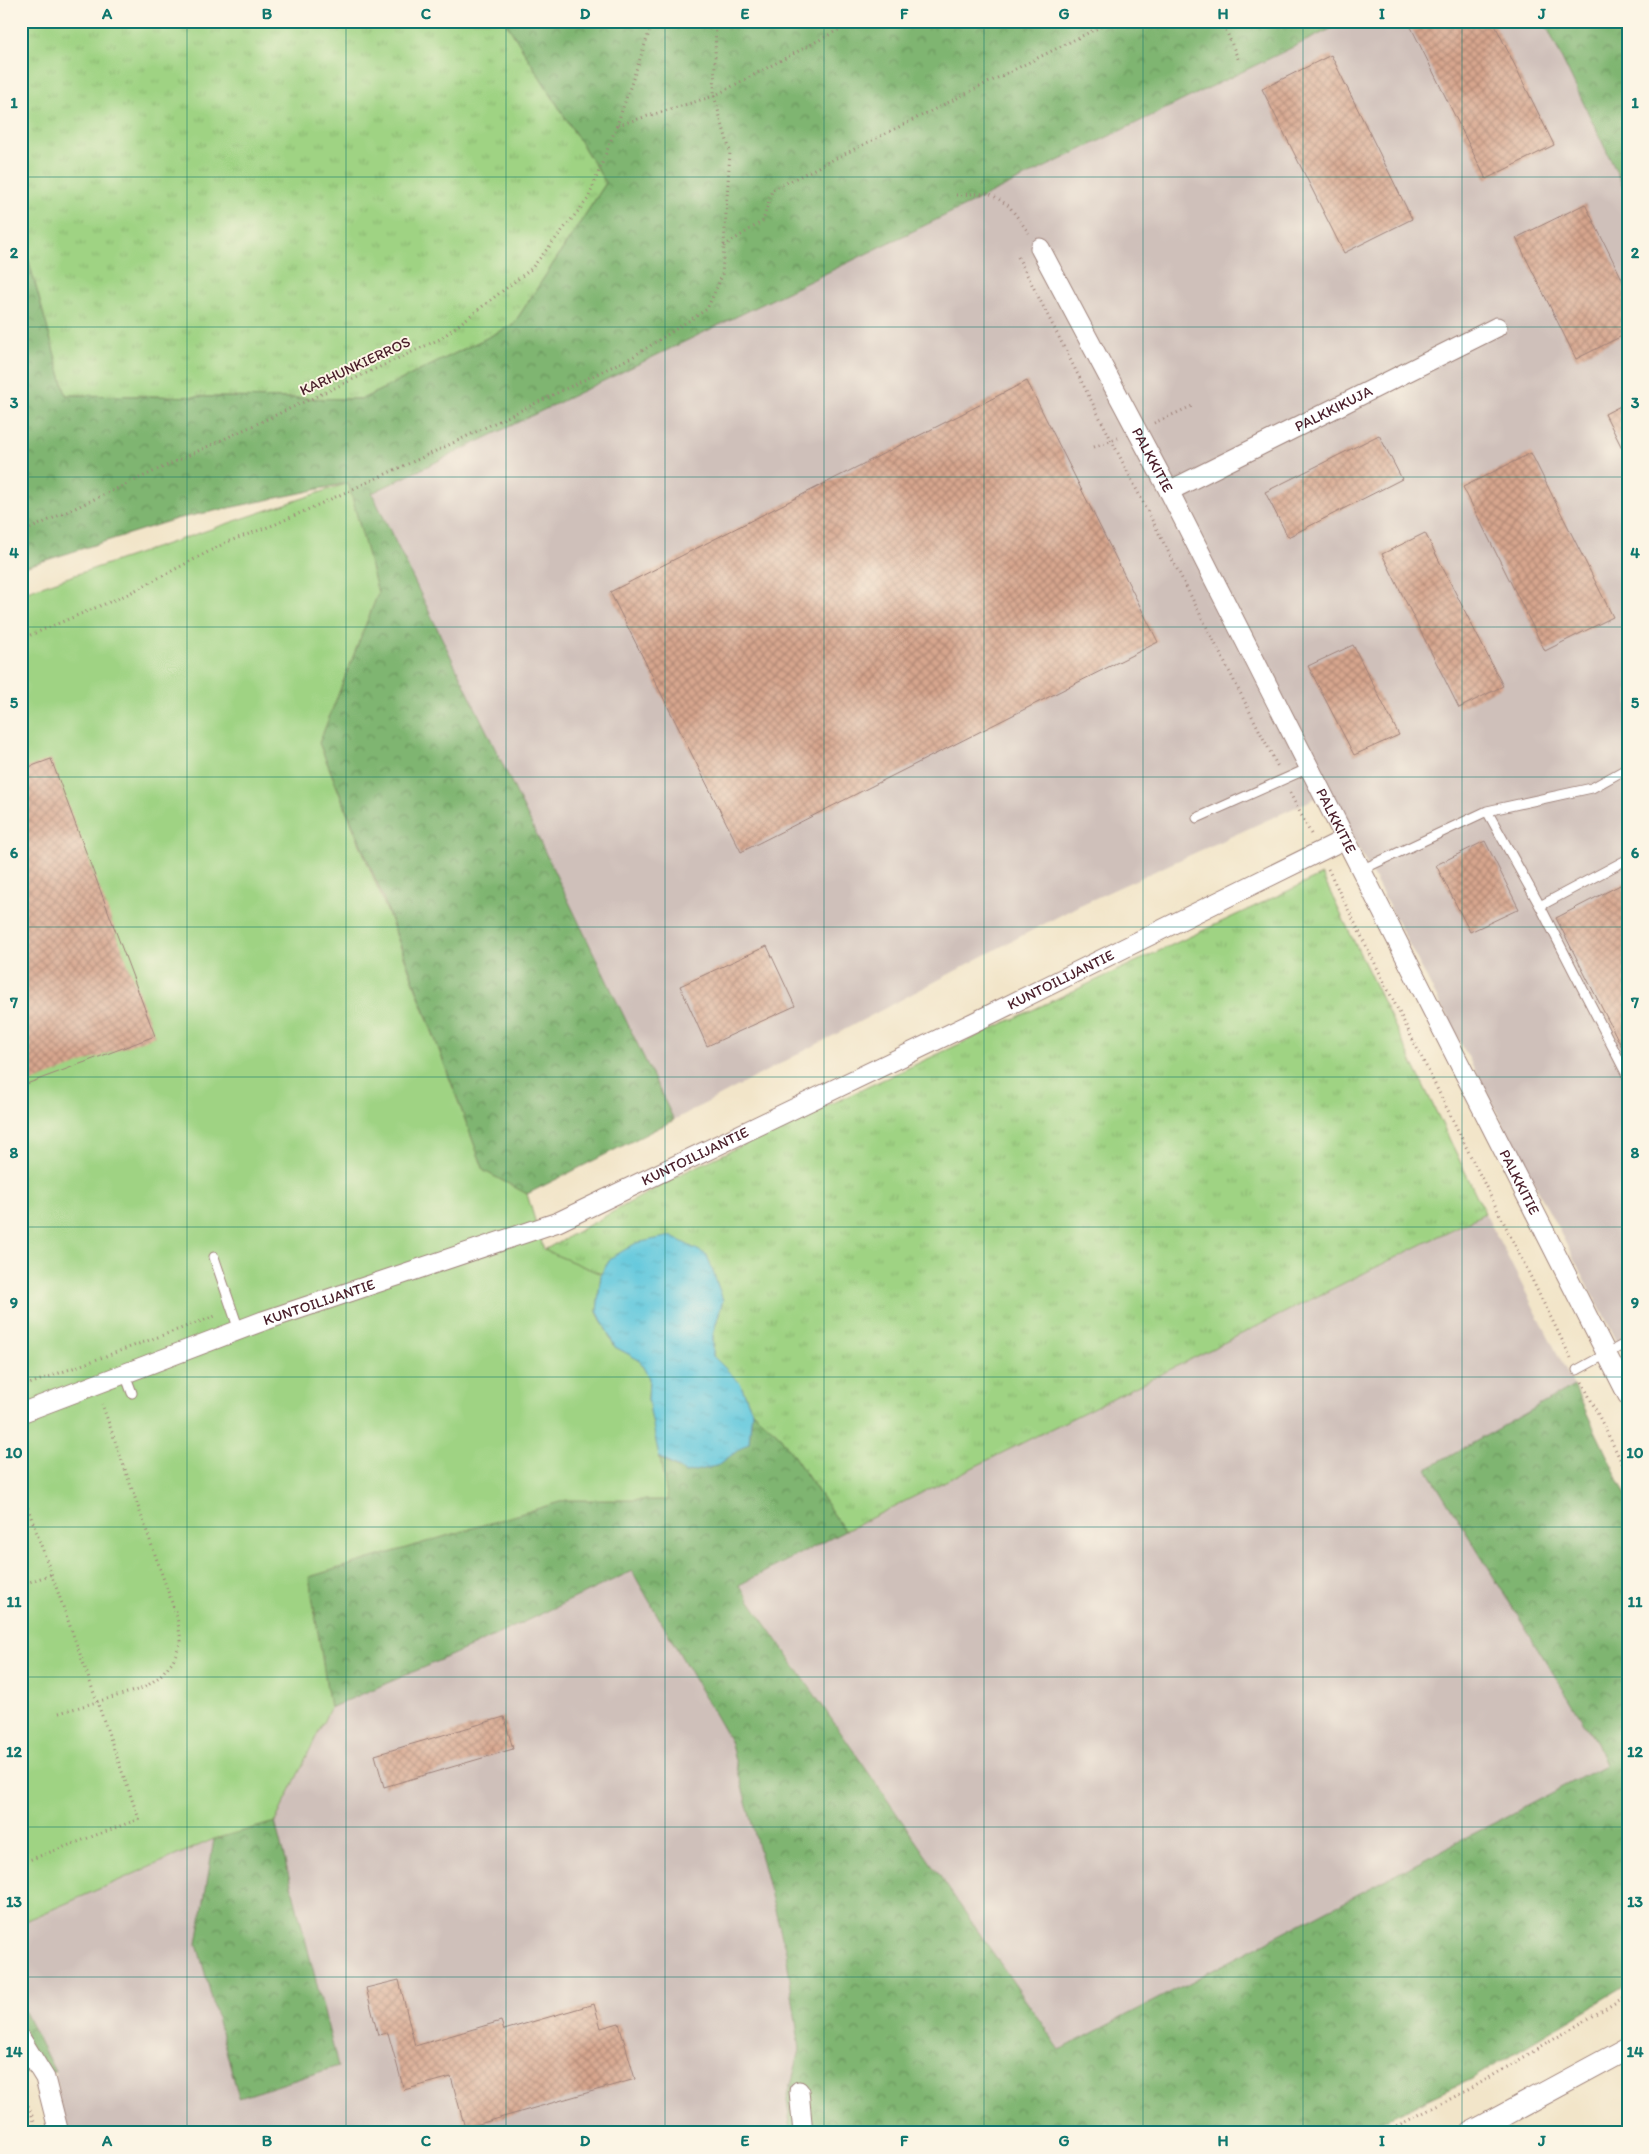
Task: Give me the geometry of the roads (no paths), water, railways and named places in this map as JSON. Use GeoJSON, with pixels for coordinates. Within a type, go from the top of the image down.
{"type":"FeatureCollection","features":[{"type":"Feature","properties":{"kind":"street","name":"PALKKITIE"},"geometry":{"type":"LineString","coordinates":[[1040,248],[1169,491],[1628,1396]]}},
{"type":"Feature","properties":{"kind":"street","name":"PALKKIKUJA"},"geometry":{"type":"LineString","coordinates":[[1169,491],[1497,327]]}},
{"type":"Feature","properties":{"kind":"street","name":"KUNTOILIJANTIE"},"geometry":{"type":"LineString","coordinates":[[21,1413],[240,1330],[558,1222],[991,1014],[1345,839]]}},
{"type":"Feature","properties":{"kind":"street"},"geometry":{"type":"LineString","coordinates":[[21,2039],[45,2078],[58,2133]]}},
{"type":"Feature","properties":{"kind":"street"},"geometry":{"type":"LineString","coordinates":[[1471,2133],[1628,2048]]}},
{"type":"Feature","properties":{"kind":"street"},"geometry":{"type":"LineString","coordinates":[[799,2091],[803,2133]]}},
{"type":"Feature","properties":{"kind":"lane"},"geometry":{"type":"LineString","coordinates":[[1197,818],[1309,768]]}},
{"type":"Feature","properties":{"kind":"lane"},"geometry":{"type":"LineString","coordinates":[[1361,870],[1487,811],[1592,788],[1628,768]]}},
{"type":"Feature","properties":{"kind":"lane"},"geometry":{"type":"LineString","coordinates":[[1487,811],[1540,906],[1628,1077]]}},
{"type":"Feature","properties":{"kind":"lane"},"geometry":{"type":"LineString","coordinates":[[1540,906],[1628,859]]}},
{"type":"Feature","properties":{"kind":"lane"},"geometry":{"type":"LineString","coordinates":[[214,1257],[240,1330]]}},
{"type":"Feature","properties":{"kind":"lane"},"geometry":{"type":"LineString","coordinates":[[1577,1370],[1628,1342]]}},
{"type":"Feature","properties":{"kind":"lane"},"geometry":{"type":"LineString","coordinates":[[125,1374],[132,1393]]}},
{"type":"Feature","properties":{"kind":"water"},"geometry":{"type":"Polygon","coordinates":[[[671,1236],[707,1255],[723,1300],[713,1334],[713,1356],[740,1383],[752,1411],[749,1442],[717,1466],[686,1473],[659,1457],[648,1400],[649,1378],[639,1360],[615,1347],[597,1311],[601,1274],[611,1258],[636,1243],[671,1236]]]}}]}
